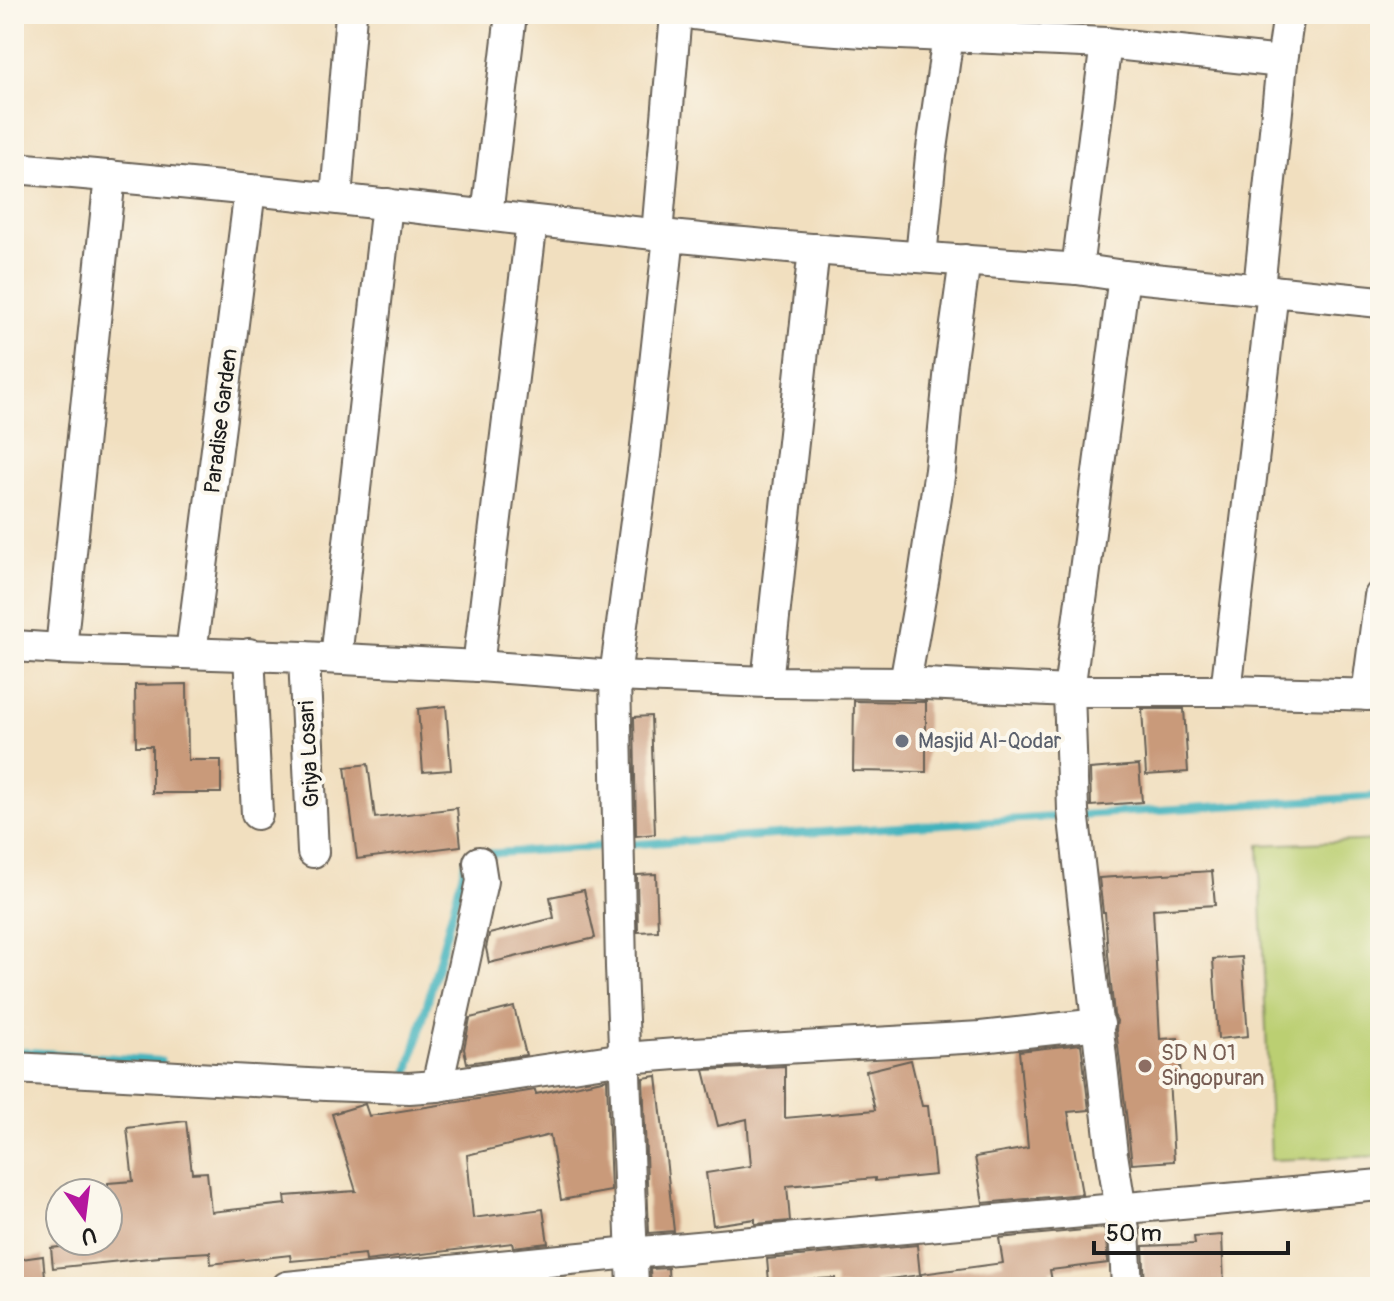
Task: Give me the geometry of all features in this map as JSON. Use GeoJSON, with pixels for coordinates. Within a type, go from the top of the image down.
{"type":"FeatureCollection","features":[{"type":"Feature","properties":{"kind":"street"},"geometry":{"type":"LineString","coordinates":[[336,198],[351,14]]}},
{"type":"Feature","properties":{"kind":"street"},"geometry":{"type":"LineString","coordinates":[[487,215],[511,14]]}},
{"type":"Feature","properties":{"kind":"street"},"geometry":{"type":"LineString","coordinates":[[633,1287],[615,676],[645,455],[663,235],[676,14]]}},
{"type":"Feature","properties":{"kind":"street"},"geometry":{"type":"LineString","coordinates":[[694,14],[810,28],[1106,43],[1282,62]]}},
{"type":"Feature","properties":{"kind":"street"},"geometry":{"type":"LineString","coordinates":[[1226,691],[1266,290],[1272,174],[1289,14]]}},
{"type":"Feature","properties":{"kind":"street"},"geometry":{"type":"LineString","coordinates":[[921,257],[948,36]]}},
{"type":"Feature","properties":{"kind":"street"},"geometry":{"type":"LineString","coordinates":[[1077,269],[1106,43]]}},
{"type":"Feature","properties":{"kind":"street"},"geometry":{"type":"LineString","coordinates":[[14,168],[336,198],[663,235],[1077,269],[1380,302]]}},
{"type":"Feature","properties":{"kind":"street"},"geometry":{"type":"LineString","coordinates":[[61,649],[110,176]]}},
{"type":"Feature","properties":{"kind":"street","name":"Paradise Garden"},"geometry":{"type":"LineString","coordinates":[[191,653],[250,190]]}},
{"type":"Feature","properties":{"kind":"street"},"geometry":{"type":"LineString","coordinates":[[336,658],[387,204]]}},
{"type":"Feature","properties":{"kind":"street"},"geometry":{"type":"LineString","coordinates":[[478,666],[532,221]]}},
{"type":"Feature","properties":{"kind":"street"},"geometry":{"type":"LineString","coordinates":[[767,682],[814,249]]}},
{"type":"Feature","properties":{"kind":"street"},"geometry":{"type":"LineString","coordinates":[[905,683],[940,470],[965,260]]}},
{"type":"Feature","properties":{"kind":"street"},"geometry":{"type":"LineString","coordinates":[[1124,276],[1069,691],[1075,823],[1112,1154],[1121,1208],[1127,1287]]}},
{"type":"Feature","properties":{"kind":"street"},"geometry":{"type":"LineString","coordinates":[[14,646],[336,658],[615,676],[767,682],[905,683],[1069,691],[1373,695],[1380,596]]}},
{"type":"Feature","properties":{"kind":"street"},"geometry":{"type":"LineString","coordinates":[[249,654],[257,814]]}},
{"type":"Feature","properties":{"kind":"street","name":"Griya Losari"},"geometry":{"type":"LineString","coordinates":[[304,657],[313,852]]}},
{"type":"Feature","properties":{"kind":"street"},"geometry":{"type":"LineString","coordinates":[[437,1086],[482,881],[479,862]]}},
{"type":"Feature","properties":{"kind":"street"},"geometry":{"type":"LineString","coordinates":[[14,1068],[409,1088],[625,1058],[981,1037],[1099,1024]]}},
{"type":"Feature","properties":{"kind":"street"},"geometry":{"type":"LineString","coordinates":[[287,1287],[1380,1185]]}},
{"type":"Feature","properties":{"kind":"green space"},"geometry":{"type":"Polygon","coordinates":[[[1380,840],[1380,1156],[1271,1160],[1259,845],[1380,840]]]}},
{"type":"Feature","properties":{"kind":"building"},"geometry":{"type":"Polygon","coordinates":[[[187,684],[188,760],[221,760],[221,793],[152,793],[152,746],[136,746],[135,685],[187,684]]]}},
{"type":"Feature","properties":{"kind":"building"},"geometry":{"type":"Polygon","coordinates":[[[854,701],[926,702],[926,772],[853,771],[854,701]]]}},
{"type":"Feature","properties":{"kind":"building"},"geometry":{"type":"Polygon","coordinates":[[[446,706],[451,770],[423,772],[418,709],[446,706]]]}},
{"type":"Feature","properties":{"kind":"building"},"geometry":{"type":"Polygon","coordinates":[[[1142,709],[1184,709],[1188,772],[1146,775],[1142,709]]]}},
{"type":"Feature","properties":{"kind":"building"},"geometry":{"type":"Polygon","coordinates":[[[651,716],[655,834],[636,836],[634,717],[651,716]]]}},
{"type":"Feature","properties":{"kind":"building"},"geometry":{"type":"Polygon","coordinates":[[[368,764],[375,818],[457,808],[461,846],[357,859],[345,767],[368,764]]]}},
{"type":"Feature","properties":{"kind":"building"},"geometry":{"type":"Polygon","coordinates":[[[1139,765],[1142,802],[1091,806],[1090,769],[1139,765]]]}},
{"type":"Feature","properties":{"kind":"building"},"geometry":{"type":"Polygon","coordinates":[[[1212,871],[1215,905],[1153,909],[1160,1039],[1178,1038],[1181,1078],[1169,1079],[1174,1161],[1132,1164],[1099,878],[1212,871]]]}},
{"type":"Feature","properties":{"kind":"building"},"geometry":{"type":"Polygon","coordinates":[[[656,874],[658,931],[638,932],[637,875],[656,874]]]}},
{"type":"Feature","properties":{"kind":"building"},"geometry":{"type":"Polygon","coordinates":[[[584,890],[595,938],[489,963],[486,948],[489,934],[554,918],[550,897],[584,890]]]}},
{"type":"Feature","properties":{"kind":"building"},"geometry":{"type":"Polygon","coordinates":[[[1242,957],[1248,1036],[1218,1039],[1213,959],[1242,957]]]}},
{"type":"Feature","properties":{"kind":"building"},"geometry":{"type":"Polygon","coordinates":[[[514,1007],[526,1055],[467,1063],[464,1049],[470,1018],[514,1007]]]}},
{"type":"Feature","properties":{"kind":"building"},"geometry":{"type":"Polygon","coordinates":[[[1081,1044],[1089,1110],[1068,1112],[1082,1194],[983,1203],[975,1157],[1028,1148],[1019,1051],[1081,1044]]]}},
{"type":"Feature","properties":{"kind":"building"},"geometry":{"type":"Polygon","coordinates":[[[911,1060],[922,1106],[928,1106],[935,1175],[787,1186],[790,1221],[755,1224],[755,1219],[713,1225],[706,1173],[751,1166],[747,1119],[718,1126],[704,1070],[785,1066],[785,1118],[875,1110],[866,1071],[911,1060]]]}},
{"type":"Feature","properties":{"kind":"building"},"geometry":{"type":"Polygon","coordinates":[[[657,1076],[674,1231],[649,1233],[643,1078],[657,1076]]]}},
{"type":"Feature","properties":{"kind":"building"},"geometry":{"type":"Polygon","coordinates":[[[607,1079],[611,1191],[561,1200],[550,1135],[467,1155],[473,1218],[543,1209],[548,1243],[513,1247],[512,1243],[366,1261],[365,1254],[291,1261],[290,1255],[211,1264],[210,1252],[53,1268],[52,1257],[124,1257],[124,1182],[133,1181],[127,1128],[186,1121],[192,1173],[207,1172],[211,1212],[286,1204],[285,1196],[356,1191],[332,1114],[365,1104],[369,1116],[535,1090],[536,1094],[607,1079]]]}},
{"type":"Feature","properties":{"kind":"building"},"geometry":{"type":"Polygon","coordinates":[[[1105,1228],[1108,1263],[1050,1270],[1053,1287],[922,1287],[921,1274],[1003,1263],[999,1238],[1105,1228]]]}},
{"type":"Feature","properties":{"kind":"building"},"geometry":{"type":"Polygon","coordinates":[[[1222,1235],[1224,1287],[1145,1287],[1143,1246],[1195,1244],[1194,1237],[1222,1235]]]}},
{"type":"Feature","properties":{"kind":"building"},"geometry":{"type":"Polygon","coordinates":[[[917,1245],[920,1275],[874,1281],[875,1287],[836,1287],[835,1278],[769,1282],[767,1259],[917,1245]]]}},
{"type":"Feature","properties":{"kind":"building"},"geometry":{"type":"Polygon","coordinates":[[[43,1256],[46,1287],[14,1287],[14,1260],[43,1256]]]}},
{"type":"Feature","properties":{"kind":"building"},"geometry":{"type":"Polygon","coordinates":[[[668,1268],[669,1287],[651,1287],[650,1269],[668,1268]]]}},
{"type":"Feature","properties":{"kind":"waterway"},"geometry":{"type":"LineString","coordinates":[[1081,815],[1380,796]]}},
{"type":"Feature","properties":{"kind":"waterway"},"geometry":{"type":"LineString","coordinates":[[483,854],[1068,816]]}},
{"type":"Feature","properties":{"kind":"waterway"},"geometry":{"type":"LineString","coordinates":[[402,1078],[407,1078],[467,857]]}},
{"type":"Feature","properties":{"kind":"waterway"},"geometry":{"type":"LineString","coordinates":[[14,1051],[161,1061]]}},
{"type":"Feature","properties":{"kind":"place","name":"Masjid Al-Qodar"},"geometry":{"type":"Point","coordinates":[902,741]}},
{"type":"Feature","properties":{"kind":"place","name":"SD N 01 Singopuran"},"geometry":{"type":"Point","coordinates":[1145,1066]}}]}
